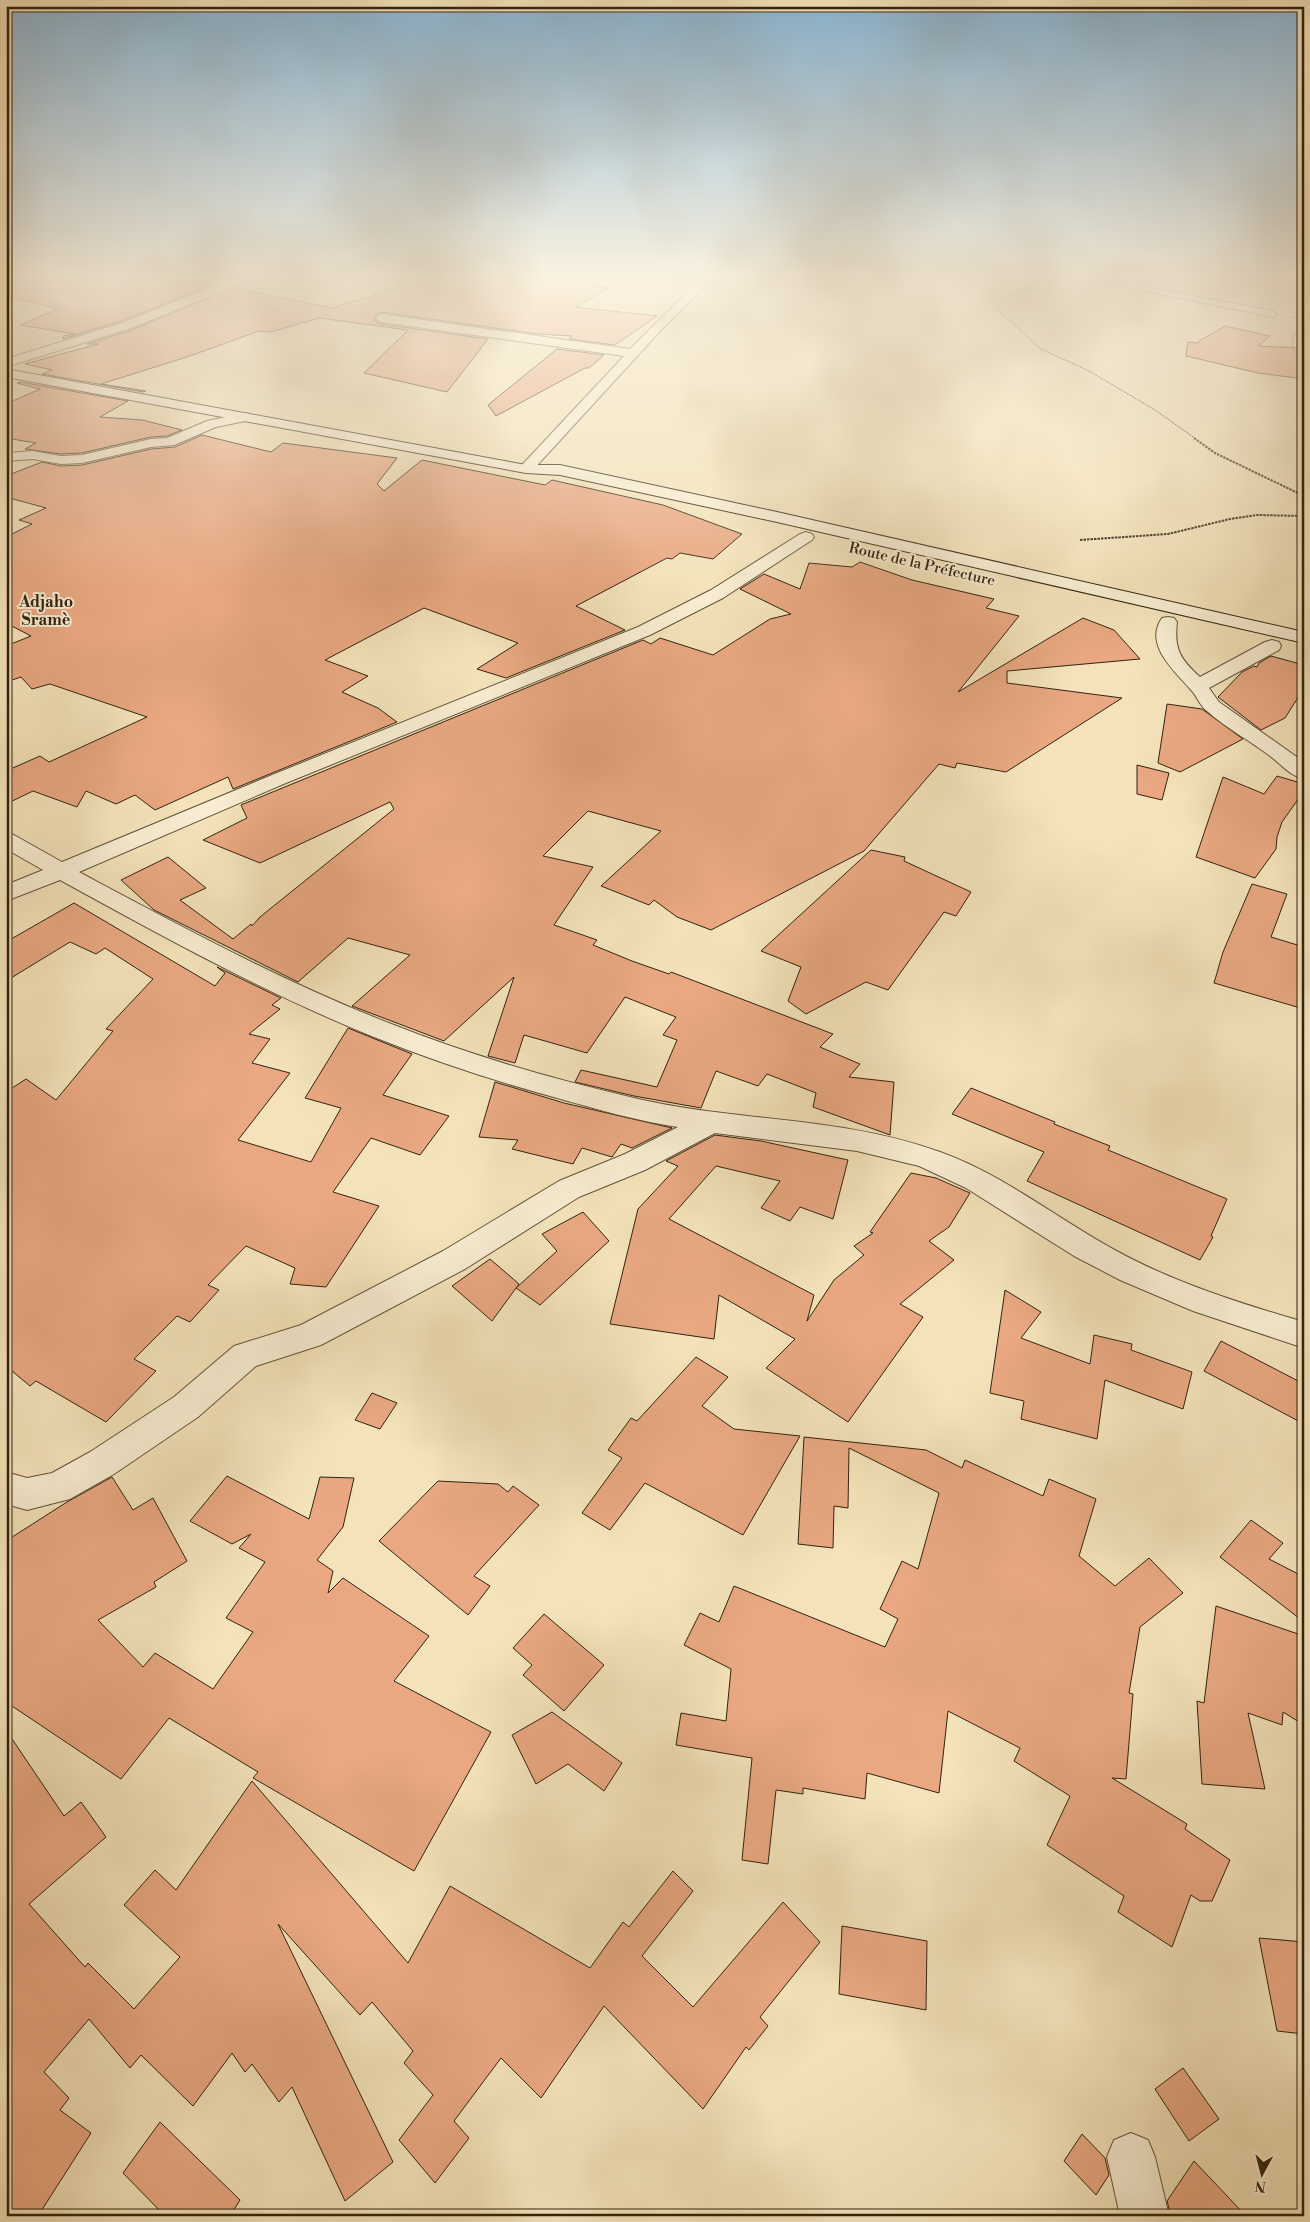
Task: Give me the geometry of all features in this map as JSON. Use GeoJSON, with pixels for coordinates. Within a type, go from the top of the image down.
{"type":"FeatureCollection","features":[{"type":"Feature","properties":{"kind":"street","name":"Route de la Préfecture"},"geometry":{"type":"LineString","coordinates":[[53,382],[534,470],[560,470],[767,515],[1304,638]]}},
{"type":"Feature","properties":{"kind":"street"},"geometry":{"type":"LineString","coordinates":[[534,470],[609,382]]}},
{"type":"Feature","properties":{"kind":"street"},"geometry":{"type":"LineString","coordinates":[[6,457],[33,455],[61,460],[82,459],[91,455],[152,443],[169,442],[212,424],[245,417]]}},
{"type":"Feature","properties":{"kind":"street","name":"Route de la Préfecture"},"geometry":{"type":"LineString","coordinates":[[534,470],[552,478],[1304,654]]}},
{"type":"Feature","properties":{"kind":"street"},"geometry":{"type":"LineString","coordinates":[[6,894],[644,631],[717,594],[806,537]]}},
{"type":"Feature","properties":{"kind":"street"},"geometry":{"type":"LineString","coordinates":[[1168,622],[1166,638],[1170,654],[1181,670],[1198,686],[1212,706],[1278,752],[1304,773]]}},
{"type":"Feature","properties":{"kind":"street"},"geometry":{"type":"LineString","coordinates":[[1198,686],[1272,646]]}},
{"type":"Feature","properties":{"kind":"street"},"geometry":{"type":"LineString","coordinates":[[6,840],[59,871],[276,985],[385,1032],[511,1076],[651,1113],[712,1122],[814,1132],[880,1146],[930,1160],[992,1190],[1104,1258],[1175,1293],[1304,1336]]}},
{"type":"Feature","properties":{"kind":"street"},"geometry":{"type":"LineString","coordinates":[[6,1488],[27,1494],[58,1488],[102,1463],[186,1407],[245,1356],[310,1336],[454,1260],[569,1189],[635,1162],[712,1122]]}},
{"type":"Feature","properties":{"kind":"street"},"geometry":{"type":"LineString","coordinates":[[1131,2157],[1145,2216]]}},
{"type":"Feature","properties":{"kind":"path"},"geometry":{"type":"LineString","coordinates":[[1107,382],[1138,400],[1215,453],[1304,496]]}},
{"type":"Feature","properties":{"kind":"path"},"geometry":{"type":"LineString","coordinates":[[1080,540],[1168,534],[1230,519],[1257,515],[1304,516]]}},
{"type":"Feature","properties":{"kind":"building"},"geometry":{"type":"Polygon","coordinates":[[[85,382],[108,382],[101,384],[146,391],[85,382]]]}},
{"type":"Feature","properties":{"kind":"building"},"geometry":{"type":"Polygon","coordinates":[[[402,382],[455,382],[447,392],[402,382]]]}},
{"type":"Feature","properties":{"kind":"building"},"geometry":{"type":"Polygon","coordinates":[[[517,382],[560,382],[496,416],[488,405],[517,382]]]}},
{"type":"Feature","properties":{"kind":"building"},"geometry":{"type":"Polygon","coordinates":[[[17,383],[128,401],[100,417],[142,420],[182,430],[167,436],[151,437],[82,453],[61,454],[25,449],[36,443],[6,438],[6,404],[40,389],[17,383]]]}},
{"type":"Feature","properties":{"kind":"building"},"geometry":{"type":"Polygon","coordinates":[[[202,435],[271,452],[283,443],[397,458],[377,484],[384,491],[422,460],[545,485],[552,480],[663,505],[742,534],[713,559],[680,553],[672,559],[667,558],[576,606],[625,630],[506,678],[477,669],[518,643],[424,608],[325,660],[368,676],[342,692],[378,708],[397,722],[233,789],[228,777],[155,810],[135,795],[116,804],[86,791],[77,807],[33,791],[6,804],[6,771],[40,756],[49,762],[147,717],[50,684],[32,689],[21,677],[6,682],[6,646],[31,636],[6,623],[6,537],[32,524],[19,520],[46,508],[6,497],[6,476],[42,462],[61,466],[82,465],[151,449],[175,447],[202,435]]]}},
{"type":"Feature","properties":{"kind":"building"},"geometry":{"type":"Polygon","coordinates":[[[860,562],[912,580],[994,599],[986,608],[1019,616],[958,692],[1083,618],[1114,630],[1140,659],[1007,671],[1007,683],[1122,698],[1006,772],[957,763],[955,768],[939,764],[864,851],[711,930],[677,917],[654,900],[649,905],[601,886],[661,831],[588,811],[543,856],[593,867],[554,925],[597,940],[593,945],[632,961],[669,974],[671,972],[833,1034],[820,1047],[860,1064],[849,1077],[894,1082],[890,1135],[813,1107],[816,1093],[767,1074],[758,1086],[716,1071],[701,1108],[634,1096],[575,1082],[581,1070],[657,1087],[677,1040],[663,1035],[676,1017],[625,997],[587,1053],[524,1035],[515,1063],[488,1056],[514,977],[444,1041],[352,1006],[410,955],[348,938],[298,982],[154,910],[121,880],[168,857],[206,888],[180,900],[233,939],[251,924],[252,926],[260,917],[394,809],[390,802],[260,863],[203,840],[247,818],[241,805],[643,640],[651,644],[660,638],[713,655],[770,619],[791,614],[740,589],[764,574],[800,589],[809,563],[852,567],[860,562]]]}},
{"type":"Feature","properties":{"kind":"building"},"geometry":{"type":"Polygon","coordinates":[[[1271,656],[1304,665],[1304,688],[1285,718],[1261,730],[1218,697],[1242,672],[1254,666],[1257,667],[1259,663],[1271,656]]]}},
{"type":"Feature","properties":{"kind":"building"},"geometry":{"type":"Polygon","coordinates":[[[1167,704],[1202,709],[1243,739],[1180,772],[1158,763],[1167,704]]]}},
{"type":"Feature","properties":{"kind":"building"},"geometry":{"type":"Polygon","coordinates":[[[1137,765],[1169,773],[1162,800],[1137,794],[1137,765]]]}},
{"type":"Feature","properties":{"kind":"building"},"geometry":{"type":"Polygon","coordinates":[[[1277,776],[1304,784],[1304,791],[1282,822],[1277,837],[1276,849],[1255,878],[1196,857],[1223,777],[1264,794],[1277,776]]]}},
{"type":"Feature","properties":{"kind":"building"},"geometry":{"type":"Polygon","coordinates":[[[871,850],[905,857],[904,861],[971,892],[956,916],[944,912],[888,990],[866,982],[806,1014],[788,1001],[801,967],[761,951],[871,850]]]}},
{"type":"Feature","properties":{"kind":"building"},"geometry":{"type":"Polygon","coordinates":[[[1252,884],[1287,894],[1271,937],[1304,947],[1304,1009],[1214,983],[1223,952],[1252,884]]]}},
{"type":"Feature","properties":{"kind":"building"},"geometry":{"type":"Polygon","coordinates":[[[74,903],[215,986],[225,973],[217,967],[281,998],[272,1005],[280,1009],[249,1034],[270,1039],[252,1063],[290,1073],[238,1140],[311,1162],[341,1108],[305,1098],[348,1028],[412,1054],[383,1095],[449,1116],[420,1155],[371,1138],[333,1192],[379,1206],[326,1287],[290,1284],[295,1268],[246,1246],[208,1285],[219,1290],[190,1322],[177,1316],[134,1359],[156,1371],[106,1422],[36,1381],[30,1386],[6,1366],[6,1092],[26,1079],[56,1100],[113,1031],[106,1029],[153,979],[105,948],[96,954],[70,942],[6,981],[6,942],[74,903]]]}},
{"type":"Feature","properties":{"kind":"building"},"geometry":{"type":"Polygon","coordinates":[[[495,1082],[564,1103],[672,1128],[632,1148],[621,1144],[612,1157],[582,1148],[573,1164],[512,1149],[518,1140],[479,1137],[495,1082]]]}},
{"type":"Feature","properties":{"kind":"building"},"geometry":{"type":"Polygon","coordinates":[[[971,1088],[1110,1146],[1108,1150],[1227,1199],[1211,1236],[1213,1237],[1200,1260],[1027,1181],[1044,1152],[952,1114],[971,1088]]]}},
{"type":"Feature","properties":{"kind":"building"},"geometry":{"type":"Polygon","coordinates":[[[715,1135],[761,1141],[848,1160],[833,1219],[800,1207],[790,1221],[761,1208],[780,1181],[716,1166],[669,1219],[814,1295],[807,1321],[834,1280],[864,1255],[854,1246],[873,1233],[870,1232],[911,1173],[936,1178],[970,1193],[949,1227],[929,1241],[954,1260],[900,1304],[923,1317],[848,1422],[766,1368],[795,1339],[719,1295],[714,1339],[610,1324],[638,1209],[678,1166],[666,1161],[715,1135]]]}},
{"type":"Feature","properties":{"kind":"building"},"geometry":{"type":"Polygon","coordinates":[[[583,1212],[609,1241],[540,1305],[516,1288],[557,1251],[542,1234],[583,1212]]]}},
{"type":"Feature","properties":{"kind":"building"},"geometry":{"type":"Polygon","coordinates":[[[490,1259],[519,1284],[492,1321],[452,1286],[490,1259]]]}},
{"type":"Feature","properties":{"kind":"building"},"geometry":{"type":"Polygon","coordinates":[[[1005,1290],[1041,1312],[1021,1338],[1090,1364],[1094,1335],[1132,1344],[1131,1350],[1192,1372],[1183,1409],[1105,1380],[1097,1439],[1021,1419],[1024,1401],[990,1393],[1005,1290]]]}},
{"type":"Feature","properties":{"kind":"building"},"geometry":{"type":"Polygon","coordinates":[[[1221,1341],[1304,1384],[1304,1424],[1204,1371],[1221,1341]]]}},
{"type":"Feature","properties":{"kind":"building"},"geometry":{"type":"Polygon","coordinates":[[[696,1357],[728,1377],[702,1406],[734,1429],[800,1436],[743,1535],[645,1483],[610,1530],[582,1513],[622,1458],[608,1450],[631,1418],[637,1421],[696,1357]]]}},
{"type":"Feature","properties":{"kind":"building"},"geometry":{"type":"Polygon","coordinates":[[[372,1393],[397,1403],[380,1429],[355,1420],[372,1393]]]}},
{"type":"Feature","properties":{"kind":"building"},"geometry":{"type":"Polygon","coordinates":[[[804,1437],[926,1450],[962,1468],[965,1460],[1043,1496],[1049,1479],[1096,1499],[1079,1556],[1115,1586],[1149,1558],[1183,1593],[1140,1627],[1129,1693],[1133,1694],[1126,1779],[1112,1778],[1187,1824],[1185,1829],[1230,1860],[1212,1901],[1200,1901],[1191,1895],[1172,1947],[1118,1912],[1124,1896],[1047,1845],[1070,1796],[1014,1761],[1020,1748],[948,1711],[939,1793],[867,1773],[865,1799],[803,1788],[803,1794],[776,1790],[768,1864],[742,1860],[752,1758],[676,1745],[681,1713],[726,1721],[731,1669],[684,1645],[700,1613],[719,1622],[734,1586],[885,1647],[898,1619],[880,1609],[902,1561],[918,1569],[939,1493],[849,1448],[848,1508],[834,1506],[833,1548],[798,1544],[804,1437]]]}},
{"type":"Feature","properties":{"kind":"building"},"geometry":{"type":"Polygon","coordinates":[[[227,1476],[309,1519],[320,1477],[354,1478],[343,1527],[317,1560],[333,1571],[328,1593],[343,1578],[429,1636],[394,1681],[491,1732],[414,1871],[253,1778],[258,1772],[169,1718],[121,1779],[6,1702],[6,1541],[67,1502],[112,1477],[133,1510],[153,1498],[187,1561],[154,1582],[156,1587],[98,1620],[143,1667],[155,1653],[213,1689],[253,1632],[226,1618],[265,1562],[239,1548],[251,1534],[232,1544],[190,1521],[227,1476]]]}},
{"type":"Feature","properties":{"kind":"building"},"geometry":{"type":"Polygon","coordinates":[[[438,1481],[498,1484],[508,1492],[513,1486],[539,1505],[474,1576],[490,1586],[468,1615],[379,1541],[438,1481]]]}},
{"type":"Feature","properties":{"kind":"building"},"geometry":{"type":"Polygon","coordinates":[[[1251,1520],[1283,1543],[1269,1559],[1304,1577],[1304,1622],[1220,1557],[1251,1520]]]}},
{"type":"Feature","properties":{"kind":"building"},"geometry":{"type":"Polygon","coordinates":[[[1216,1606],[1304,1636],[1304,1725],[1283,1712],[1282,1725],[1248,1713],[1265,1789],[1202,1784],[1197,1701],[1204,1703],[1216,1606]]]}},
{"type":"Feature","properties":{"kind":"building"},"geometry":{"type":"Polygon","coordinates":[[[544,1614],[604,1665],[564,1711],[523,1675],[532,1665],[513,1648],[544,1614]]]}},
{"type":"Feature","properties":{"kind":"building"},"geometry":{"type":"Polygon","coordinates":[[[552,1712],[622,1763],[604,1791],[568,1764],[536,1784],[512,1735],[552,1712]]]}},
{"type":"Feature","properties":{"kind":"building"},"geometry":{"type":"Polygon","coordinates":[[[6,1730],[64,1816],[81,1802],[106,1837],[29,1904],[85,1967],[88,1963],[134,2009],[180,1957],[124,1905],[155,1870],[176,1890],[252,1781],[408,1963],[450,1886],[590,1968],[623,1922],[629,1927],[673,1871],[693,1891],[642,1956],[693,2007],[783,1902],[820,1942],[760,2017],[768,2026],[749,2050],[746,2047],[703,2109],[604,2006],[541,2098],[501,2058],[454,2121],[469,2138],[435,2183],[399,2140],[433,2095],[404,2063],[413,2051],[372,2002],[360,2015],[278,1924],[393,2162],[345,2201],[292,2087],[279,2102],[252,2064],[245,2072],[232,2053],[193,2106],[141,2055],[130,2068],[89,2019],[44,2072],[69,2098],[60,2110],[91,2133],[38,2216],[6,2216],[6,1730]]]}},
{"type":"Feature","properties":{"kind":"building"},"geometry":{"type":"Polygon","coordinates":[[[842,1926],[927,1941],[926,2010],[839,1994],[842,1926]]]}},
{"type":"Feature","properties":{"kind":"building"},"geometry":{"type":"Polygon","coordinates":[[[1259,1938],[1304,1942],[1304,2034],[1277,2031],[1259,1938]]]}},
{"type":"Feature","properties":{"kind":"building"},"geometry":{"type":"Polygon","coordinates":[[[1183,2068],[1219,2119],[1189,2141],[1155,2089],[1183,2068]]]}},
{"type":"Feature","properties":{"kind":"building"},"geometry":{"type":"Polygon","coordinates":[[[160,2122],[240,2200],[230,2216],[165,2216],[123,2173],[160,2122]]]}},
{"type":"Feature","properties":{"kind":"building"},"geometry":{"type":"Polygon","coordinates":[[[1082,2134],[1105,2158],[1109,2175],[1096,2195],[1064,2161],[1082,2134]]]}},
{"type":"Feature","properties":{"kind":"building"},"geometry":{"type":"Polygon","coordinates":[[[1194,2161],[1246,2216],[1171,2216],[1167,2201],[1194,2161]]]}},
{"type":"Feature","properties":{"kind":"district","name":"Adjaho Sramè"},"geometry":{"type":"Point","coordinates":[46,610]}}]}
